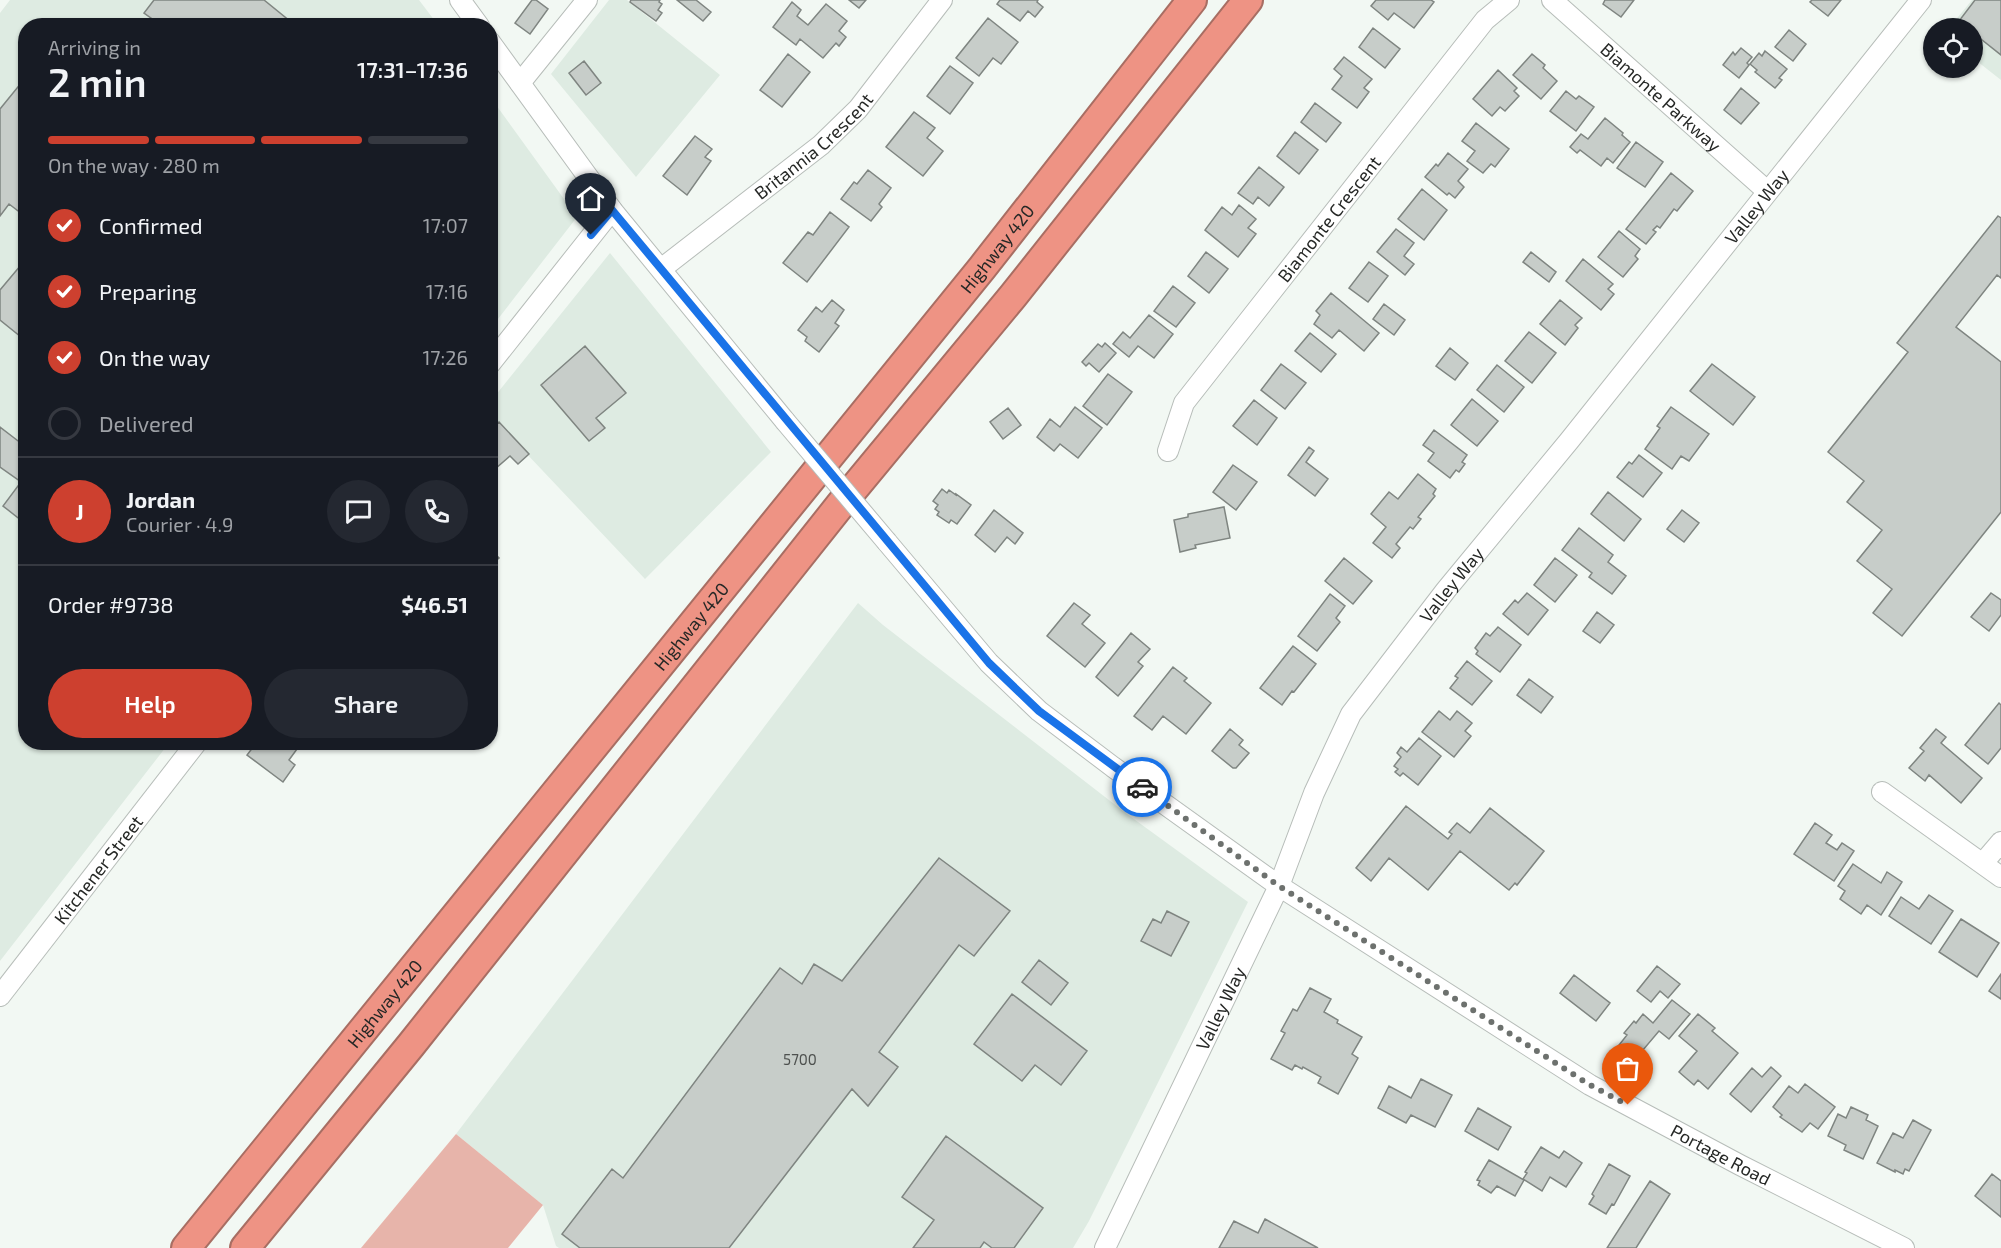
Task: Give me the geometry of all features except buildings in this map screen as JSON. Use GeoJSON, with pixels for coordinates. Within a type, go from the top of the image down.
{"type":"FeatureCollection","features":[{"type":"Feature","properties":{"kind":"highway","name":"Highway 420"},"geometry":{"type":"LineString","coordinates":[[186,1248],[974,277],[1192,0]]}},
{"type":"Feature","properties":{"kind":"highway"},"geometry":{"type":"LineString","coordinates":[[245,1248],[411,1045],[812,540],[1013,296],[1248,0]]}},
{"type":"Feature","properties":{"kind":"street"},"geometry":{"type":"LineString","coordinates":[[460,0],[473,18]]}},
{"type":"Feature","properties":{"kind":"street"},"geometry":{"type":"LineString","coordinates":[[520,83],[587,0]]}},
{"type":"Feature","properties":{"kind":"street","name":"Britannia Crescent"},"geometry":{"type":"LineString","coordinates":[[662,269],[821,145],[858,109],[942,0]]}},
{"type":"Feature","properties":{"kind":"street","name":"Biamonte Crescent"},"geometry":{"type":"LineString","coordinates":[[1168,451],[1184,403],[1485,20],[1509,0]]}},
{"type":"Feature","properties":{"kind":"street","name":"Biamonte Parkway"},"geometry":{"type":"LineString","coordinates":[[1554,0],[1767,191]]}},
{"type":"Feature","properties":{"kind":"street","name":"Valley Way"},"geometry":{"type":"LineString","coordinates":[[1105,1248],[1279,886],[1314,792],[1351,714],[1446,590],[1569,441],[1921,0]]}},
{"type":"Feature","properties":{"kind":"street","name":"Portage Road"},"geometry":{"type":"LineString","coordinates":[[498,53],[612,210],[785,421],[989,663],[1039,711],[1279,886],[1590,1085],[1740,1166],[1904,1248]]}},
{"type":"Feature","properties":{"kind":"street"},"geometry":{"type":"LineString","coordinates":[[498,354],[612,210]]}},
{"type":"Feature","properties":{"kind":"street","name":"Kitchener Street"},"geometry":{"type":"LineString","coordinates":[[0,996],[190,750]]}},
{"type":"Feature","properties":{"kind":"street"},"geometry":{"type":"LineString","coordinates":[[1882,792],[2001,878]]}},
{"type":"Feature","properties":{"kind":"street"},"geometry":{"type":"LineString","coordinates":[[1983,863],[2001,842]]}},
{"type":"Feature","properties":{"kind":"shaded area"},"geometry":{"type":"Polygon","coordinates":[[[10,0],[419,0],[433,18],[18,18],[18,750],[164,750],[0,961],[0,13],[10,0]]]}},
{"type":"Feature","properties":{"kind":"shaded area"},"geometry":{"type":"Polygon","coordinates":[[[609,0],[627,0],[720,75],[636,177],[551,74],[609,0]]]}},
{"type":"Feature","properties":{"kind":"shaded area"},"geometry":{"type":"Polygon","coordinates":[[[1972,0],[2001,0],[2001,80],[1983,66],[1983,18],[1957,18],[1972,0]]]}},
{"type":"Feature","properties":{"kind":"shaded area"},"geometry":{"type":"Polygon","coordinates":[[[498,108],[577,217],[498,319],[498,108]]]}},
{"type":"Feature","properties":{"kind":"shaded area"},"geometry":{"type":"Polygon","coordinates":[[[610,253],[771,452],[645,579],[498,423],[498,392],[610,253]]]}},
{"type":"Feature","properties":{"kind":"shaded area"},"geometry":{"type":"Polygon","coordinates":[[[858,603],[883,625],[1127,814],[1248,902],[1089,1221],[1073,1248],[559,1248],[556,1246],[543,1205],[456,1134],[858,603]]]}},
{"type":"Feature","properties":{"kind":"shaded area"},"geometry":{"type":"Polygon","coordinates":[[[456,1134],[543,1205],[508,1248],[361,1248],[456,1134]]]}},
{"type":"Feature","properties":{"kind":"way so far"},"geometry":{"type":"LineString","coordinates":[[1142,787],[1279,886],[1590,1085],[1628,1105]]}},
{"type":"Feature","properties":{"kind":"route"},"geometry":{"type":"LineString","coordinates":[[591,235],[612,210],[785,421],[989,663],[1039,711],[1142,787]]}}]}
